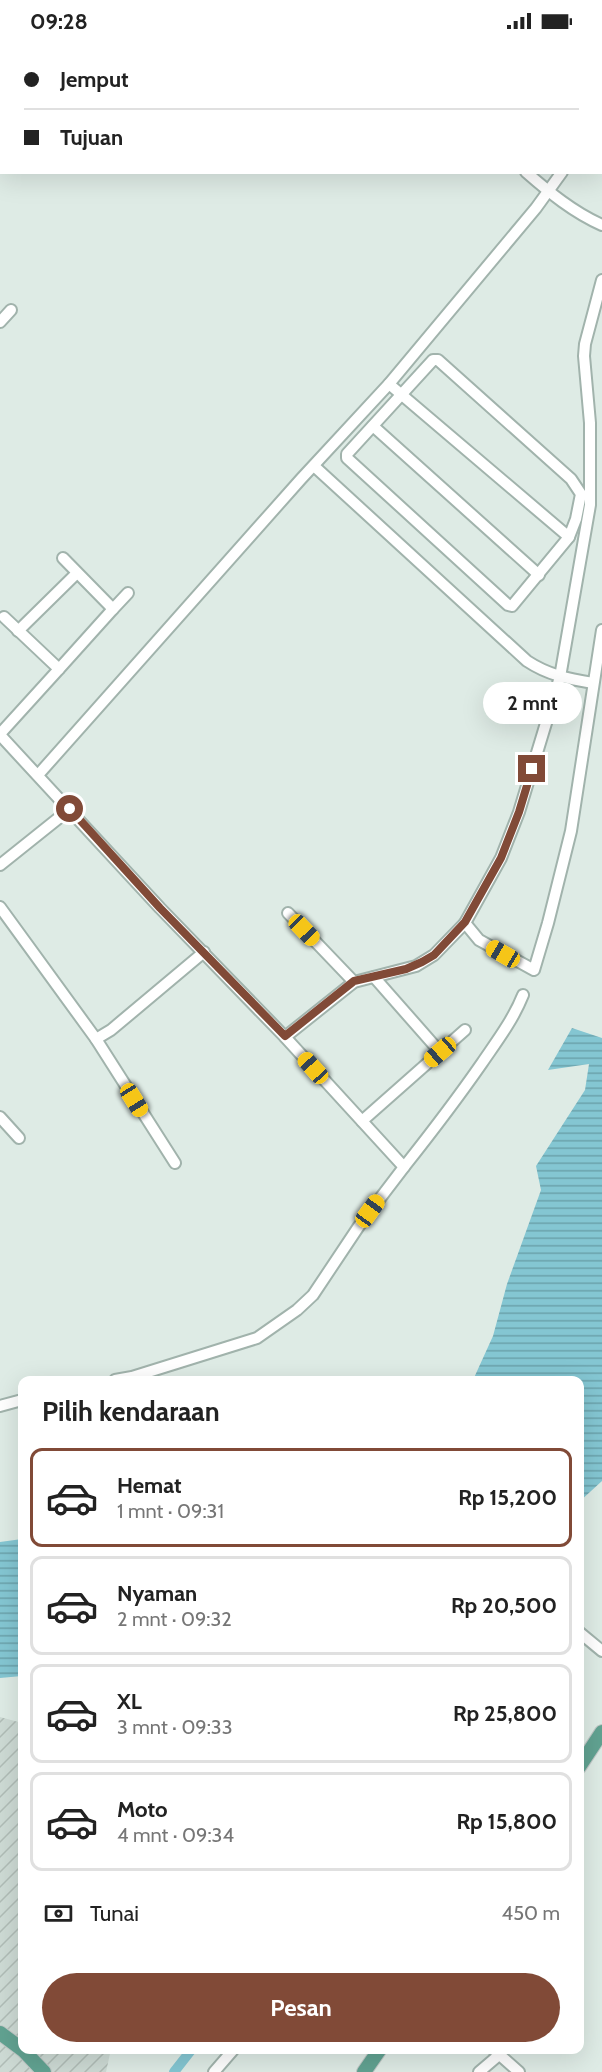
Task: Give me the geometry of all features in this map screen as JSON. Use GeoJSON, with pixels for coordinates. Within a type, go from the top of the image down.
{"type":"FeatureCollection","features":[{"type":"Feature","properties":{"kind":"main road"},"geometry":{"type":"LineString","coordinates":[[584,1759],[602,1732]]}},
{"type":"Feature","properties":{"kind":"main road"},"geometry":{"type":"LineString","coordinates":[[0,2033],[18,2046]]}},
{"type":"Feature","properties":{"kind":"main road"},"geometry":{"type":"LineString","coordinates":[[27,2054],[44,2072]]}},
{"type":"Feature","properties":{"kind":"main road"},"geometry":{"type":"LineString","coordinates":[[364,2072],[377,2054]]}},
{"type":"Feature","properties":{"kind":"street"},"geometry":{"type":"LineString","coordinates":[[528,174],[586,218],[602,225]]}},
{"type":"Feature","properties":{"kind":"street"},"geometry":{"type":"LineString","coordinates":[[38,775],[389,384],[549,192],[561,174]]}},
{"type":"Feature","properties":{"kind":"street"},"geometry":{"type":"LineString","coordinates":[[285,1036],[354,981],[422,962],[434,955],[465,922],[501,858],[519,812],[560,677],[590,506],[590,423],[584,356],[602,280]]}},
{"type":"Feature","properties":{"kind":"street"},"geometry":{"type":"LineString","coordinates":[[0,321],[11,310]]}},
{"type":"Feature","properties":{"kind":"street"},"geometry":{"type":"LineString","coordinates":[[433,360],[438,360],[578,488],[581,494],[580,504],[570,537],[512,606],[508,605],[348,460],[347,454],[402,395],[433,360]]}},
{"type":"Feature","properties":{"kind":"street"},"geometry":{"type":"LineString","coordinates":[[389,384],[570,537]]}},
{"type":"Feature","properties":{"kind":"street"},"geometry":{"type":"LineString","coordinates":[[373,426],[539,575]]}},
{"type":"Feature","properties":{"kind":"street"},"geometry":{"type":"LineString","coordinates":[[314,466],[527,661],[539,669],[560,677],[594,683]]}},
{"type":"Feature","properties":{"kind":"street"},"geometry":{"type":"LineString","coordinates":[[63,558],[113,609]]}},
{"type":"Feature","properties":{"kind":"street"},"geometry":{"type":"LineString","coordinates":[[18,631],[77,573]]}},
{"type":"Feature","properties":{"kind":"street"},"geometry":{"type":"LineString","coordinates":[[128,593],[0,735],[285,1036],[404,1167]]}},
{"type":"Feature","properties":{"kind":"street"},"geometry":{"type":"LineString","coordinates":[[4,617],[59,669]]}},
{"type":"Feature","properties":{"kind":"street"},"geometry":{"type":"LineString","coordinates":[[465,922],[478,940],[534,970],[571,831],[602,630]]}},
{"type":"Feature","properties":{"kind":"street"},"geometry":{"type":"LineString","coordinates":[[0,865],[70,809]]}},
{"type":"Feature","properties":{"kind":"street"},"geometry":{"type":"LineString","coordinates":[[0,907],[96,1039],[175,1163]]}},
{"type":"Feature","properties":{"kind":"street"},"geometry":{"type":"LineString","coordinates":[[288,913],[354,981]]}},
{"type":"Feature","properties":{"kind":"street"},"geometry":{"type":"LineString","coordinates":[[96,1039],[111,1030],[204,952]]}},
{"type":"Feature","properties":{"kind":"street"},"geometry":{"type":"LineString","coordinates":[[374,977],[440,1052]]}},
{"type":"Feature","properties":{"kind":"street"},"geometry":{"type":"LineString","coordinates":[[135,1376],[257,1338],[297,1310],[313,1295],[359,1226],[451,1107],[515,1014],[523,995]]}},
{"type":"Feature","properties":{"kind":"street"},"geometry":{"type":"LineString","coordinates":[[362,1121],[465,1030]]}},
{"type":"Feature","properties":{"kind":"street"},"geometry":{"type":"LineString","coordinates":[[0,1117],[17,1140],[0,1123]]}},
{"type":"Feature","properties":{"kind":"street"},"geometry":{"type":"LineString","coordinates":[[0,1406],[18,1401]]}},
{"type":"Feature","properties":{"kind":"street"},"geometry":{"type":"LineString","coordinates":[[584,1636],[602,1651]]}},
{"type":"Feature","properties":{"kind":"street"},"geometry":{"type":"LineString","coordinates":[[214,2072],[230,2054]]}},
{"type":"Feature","properties":{"kind":"street"},"geometry":{"type":"LineString","coordinates":[[479,2072],[494,2054]]}},
{"type":"Feature","properties":{"kind":"street"},"geometry":{"type":"LineString","coordinates":[[498,2054],[519,2072]]}},
{"type":"Feature","properties":{"kind":"shaded area"},"geometry":{"type":"Polygon","coordinates":[[[0,1717],[18,1722],[18,2054],[110,2054],[106,2072],[0,2072],[0,1717]]]}},
{"type":"Feature","properties":{"kind":"water"},"geometry":{"type":"Polygon","coordinates":[[[572,1028],[602,1038],[602,1481],[584,1497],[584,1376],[475,1376],[493,1336],[507,1284],[541,1190],[536,1166],[585,1090],[589,1064],[548,1070],[572,1028]]]}},
{"type":"Feature","properties":{"kind":"water"},"geometry":{"type":"Polygon","coordinates":[[[18,1540],[18,1676],[0,1678],[0,1542],[18,1540]]]}},
{"type":"Feature","properties":{"kind":"waterway"},"geometry":{"type":"LineString","coordinates":[[174,2072],[188,2054]]}},
{"type":"Feature","properties":{"kind":"route"},"geometry":{"type":"LineString","coordinates":[[70,809],[160,908],[285,1036],[354,981],[416,966],[434,955],[465,922],[501,858],[519,812],[532,769]]}}]}
